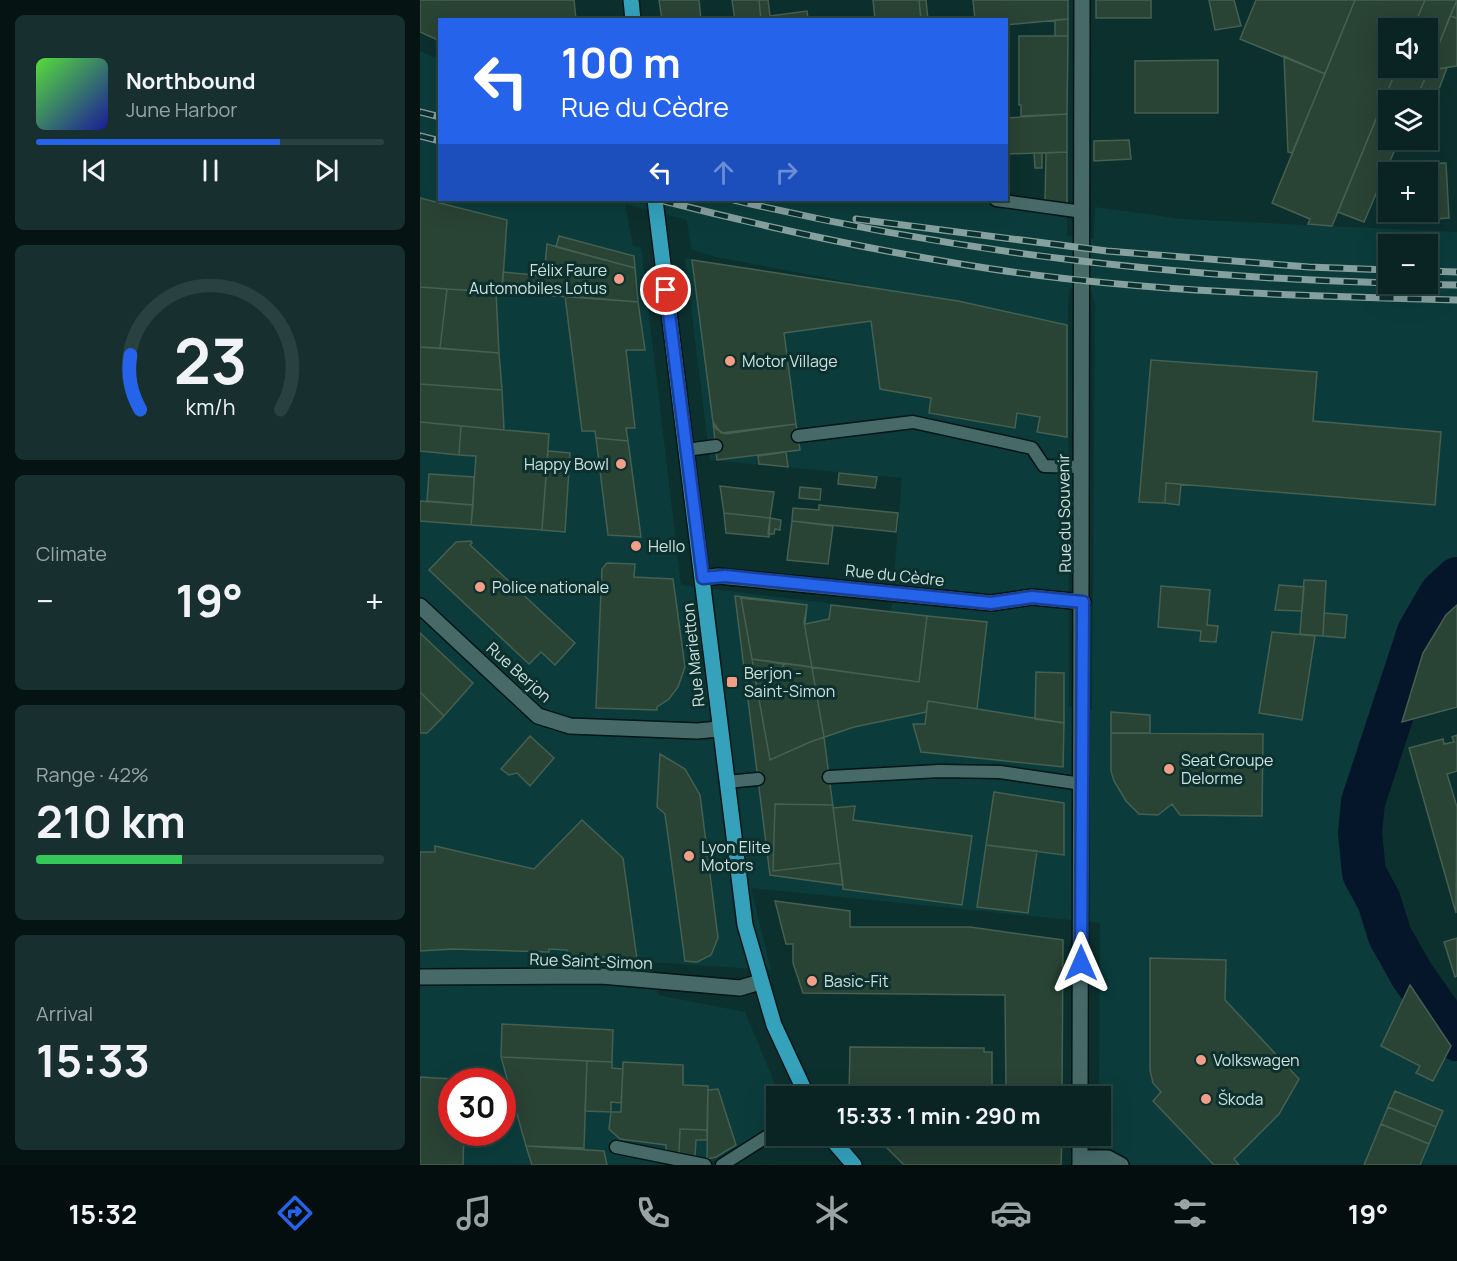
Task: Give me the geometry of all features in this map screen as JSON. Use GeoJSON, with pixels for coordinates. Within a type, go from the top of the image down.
{"type":"FeatureCollection","features":[{"type":"Feature","properties":{"kind":"main road"},"geometry":{"type":"LineString","coordinates":[[631,0],[633,18]]}},
{"type":"Feature","properties":{"kind":"main road","name":"Rue Marietton"},"geometry":{"type":"LineString","coordinates":[[655,201],[703,578],[719,729],[746,925],[760,982],[774,1024],[802,1086]]}},
{"type":"Feature","properties":{"kind":"main road"},"geometry":{"type":"LineString","coordinates":[[838,1146],[854,1165]]}},
{"type":"Feature","properties":{"kind":"street","name":"Rue du Souvenir"},"geometry":{"type":"LineString","coordinates":[[1080,1086],[1083,602],[1082,0]]}},
{"type":"Feature","properties":{"kind":"street","name":"Rue du Cèdre"},"geometry":{"type":"LineString","coordinates":[[703,578],[725,576],[991,603],[1032,597],[1083,602]]}},
{"type":"Feature","properties":{"kind":"street","name":"Rue Berjon"},"geometry":{"type":"LineString","coordinates":[[420,606],[538,716],[570,726],[719,729]]}},
{"type":"Feature","properties":{"kind":"street","name":"Rue Saint-Simon"},"geometry":{"type":"LineString","coordinates":[[420,977],[601,976],[740,988],[760,982]]}},
{"type":"Feature","properties":{"kind":"street"},"geometry":{"type":"LineString","coordinates":[[1080,1146],[1080,1162],[1107,1158],[1121,1165]]}},
{"type":"Feature","properties":{"kind":"lane"},"geometry":{"type":"LineString","coordinates":[[1003,201],[1083,212]]}},
{"type":"Feature","properties":{"kind":"lane"},"geometry":{"type":"LineString","coordinates":[[798,436],[914,422],[1032,448],[1044,466],[1081,466]]}},
{"type":"Feature","properties":{"kind":"lane"},"geometry":{"type":"LineString","coordinates":[[686,450],[716,446]]}},
{"type":"Feature","properties":{"kind":"lane"},"geometry":{"type":"LineString","coordinates":[[829,777],[939,771],[1000,772],[1082,784]]}},
{"type":"Feature","properties":{"kind":"lane"},"geometry":{"type":"LineString","coordinates":[[726,782],[758,778]]}},
{"type":"Feature","properties":{"kind":"lane"},"geometry":{"type":"LineString","coordinates":[[722,1165],[766,1137]]}},
{"type":"Feature","properties":{"kind":"lane"},"geometry":{"type":"LineString","coordinates":[[616,1147],[705,1165]]}},
{"type":"Feature","properties":{"kind":"shaded area"},"geometry":{"type":"Polygon","coordinates":[[[420,51],[438,59],[438,201],[978,201],[1067,213],[1067,236],[1094,239],[1095,207],[1182,219],[1457,232],[1457,568],[1440,579],[1402,643],[1353,815],[1364,913],[1457,1056],[1457,1165],[1098,1165],[1098,1146],[1111,1146],[1111,1086],[1099,1086],[1100,923],[751,888],[771,970],[650,962],[658,995],[745,1012],[776,1086],[766,1086],[766,1130],[711,1162],[711,1165],[420,1165],[420,51]],[[625,204],[633,246],[641,247],[681,585],[891,611],[902,478],[710,460],[685,258],[870,286],[716,257],[691,249],[687,220],[625,204]],[[1070,288],[1068,302],[1069,707],[1092,710],[1095,305],[1091,291],[1070,288]]]}},
{"type":"Feature","properties":{"kind":"building"},"geometry":{"type":"Polygon","coordinates":[[[420,0],[574,0],[576,18],[438,18],[438,40],[420,32],[420,0]]]}},
{"type":"Feature","properties":{"kind":"building"},"geometry":{"type":"Polygon","coordinates":[[[659,0],[699,0],[701,18],[662,18],[659,0]]]}},
{"type":"Feature","properties":{"kind":"building"},"geometry":{"type":"Polygon","coordinates":[[[732,0],[759,0],[761,18],[735,18],[732,0]]]}},
{"type":"Feature","properties":{"kind":"building"},"geometry":{"type":"Polygon","coordinates":[[[759,0],[768,0],[770,16],[807,11],[808,18],[761,18],[759,0]]]}},
{"type":"Feature","properties":{"kind":"building"},"geometry":{"type":"Polygon","coordinates":[[[873,0],[919,0],[921,18],[875,18],[873,0]]]}},
{"type":"Feature","properties":{"kind":"building"},"geometry":{"type":"Polygon","coordinates":[[[919,0],[926,0],[928,18],[921,18],[919,0]]]}},
{"type":"Feature","properties":{"kind":"building"},"geometry":{"type":"Polygon","coordinates":[[[973,0],[1068,0],[1068,19],[1008,25],[1008,18],[975,18],[973,0]]]}},
{"type":"Feature","properties":{"kind":"building"},"geometry":{"type":"Polygon","coordinates":[[[1096,0],[1151,0],[1151,18],[1096,18],[1096,0]]]}},
{"type":"Feature","properties":{"kind":"building"},"geometry":{"type":"Polygon","coordinates":[[[1209,0],[1234,0],[1241,26],[1215,30],[1209,0]]]}},
{"type":"Feature","properties":{"kind":"building"},"geometry":{"type":"Polygon","coordinates":[[[1256,0],[1355,0],[1325,74],[1240,39],[1256,0]]]}},
{"type":"Feature","properties":{"kind":"building"},"geometry":{"type":"Polygon","coordinates":[[[1355,0],[1425,0],[1417,18],[1378,18],[1378,78],[1393,78],[1388,90],[1378,90],[1378,114],[1332,226],[1308,224],[1310,219],[1272,203],[1355,0]]]}},
{"type":"Feature","properties":{"kind":"building"},"geometry":{"type":"Polygon","coordinates":[[[1425,0],[1457,0],[1438,46],[1438,18],[1417,18],[1425,0]]]}},
{"type":"Feature","properties":{"kind":"building"},"geometry":{"type":"Polygon","coordinates":[[[1457,0],[1457,18],[1450,16],[1457,0]]]}},
{"type":"Feature","properties":{"kind":"building"},"geometry":{"type":"Polygon","coordinates":[[[1450,16],[1457,18],[1457,66],[1438,69],[1438,47],[1450,16]]]}},
{"type":"Feature","properties":{"kind":"building"},"geometry":{"type":"Polygon","coordinates":[[[1068,19],[1068,36],[1055,36],[1055,20],[1068,19]]]}},
{"type":"Feature","properties":{"kind":"building"},"geometry":{"type":"Polygon","coordinates":[[[1019,36],[1068,36],[1067,114],[1021,116],[1019,36]]]}},
{"type":"Feature","properties":{"kind":"building"},"geometry":{"type":"Polygon","coordinates":[[[1284,56],[1325,74],[1292,153],[1288,152],[1284,56]]]}},
{"type":"Feature","properties":{"kind":"building"},"geometry":{"type":"Polygon","coordinates":[[[1218,60],[1218,113],[1135,113],[1135,61],[1218,60]]]}},
{"type":"Feature","properties":{"kind":"building"},"geometry":{"type":"Polygon","coordinates":[[[1447,68],[1438,91],[1420,90],[1425,78],[1438,78],[1438,69],[1447,68]]]}},
{"type":"Feature","properties":{"kind":"building"},"geometry":{"type":"Polygon","coordinates":[[[1393,78],[1425,78],[1420,90],[1388,90],[1393,78]]]}},
{"type":"Feature","properties":{"kind":"building"},"geometry":{"type":"Polygon","coordinates":[[[1067,114],[1067,152],[1008,154],[1008,118],[1067,114]]]}},
{"type":"Feature","properties":{"kind":"building"},"geometry":{"type":"Polygon","coordinates":[[[1378,114],[1378,150],[1395,150],[1390,162],[1378,162],[1378,189],[1364,222],[1338,212],[1378,114]]]}},
{"type":"Feature","properties":{"kind":"building"},"geometry":{"type":"Polygon","coordinates":[[[1129,140],[1131,159],[1094,161],[1094,141],[1129,140]]]}},
{"type":"Feature","properties":{"kind":"building"},"geometry":{"type":"Polygon","coordinates":[[[1067,152],[1067,206],[1045,203],[1046,153],[1067,152]]]}},
{"type":"Feature","properties":{"kind":"building"},"geometry":{"type":"Polygon","coordinates":[[[1034,153],[1042,153],[1042,168],[1035,168],[1034,153]]]}},
{"type":"Feature","properties":{"kind":"building"},"geometry":{"type":"Polygon","coordinates":[[[1438,163],[1446,163],[1449,218],[1438,219],[1438,163]]]}},
{"type":"Feature","properties":{"kind":"building"},"geometry":{"type":"Polygon","coordinates":[[[420,198],[507,220],[502,293],[420,287],[420,198]]]}},
{"type":"Feature","properties":{"kind":"building"},"geometry":{"type":"Polygon","coordinates":[[[559,236],[634,256],[635,268],[556,247],[559,236]]]}},
{"type":"Feature","properties":{"kind":"building"},"geometry":{"type":"Polygon","coordinates":[[[547,244],[635,268],[638,302],[542,295],[547,244]]]}},
{"type":"Feature","properties":{"kind":"building"},"geometry":{"type":"Polygon","coordinates":[[[692,260],[958,301],[1067,325],[1067,437],[1037,432],[1040,417],[1017,413],[1015,428],[929,413],[931,398],[880,389],[871,321],[784,333],[796,424],[721,433],[713,422],[692,260]]]}},
{"type":"Feature","properties":{"kind":"building"},"geometry":{"type":"Polygon","coordinates":[[[503,272],[544,276],[542,295],[502,291],[503,272]]]}},
{"type":"Feature","properties":{"kind":"building"},"geometry":{"type":"Polygon","coordinates":[[[420,287],[447,289],[440,348],[420,347],[420,287]]]}},
{"type":"Feature","properties":{"kind":"building"},"geometry":{"type":"Polygon","coordinates":[[[447,289],[496,292],[499,353],[440,348],[447,289]]]}},
{"type":"Feature","properties":{"kind":"building"},"geometry":{"type":"Polygon","coordinates":[[[565,296],[638,302],[645,350],[626,350],[635,428],[626,428],[628,441],[596,438],[595,431],[582,431],[565,296]]]}},
{"type":"Feature","properties":{"kind":"building"},"geometry":{"type":"Polygon","coordinates":[[[420,347],[499,353],[502,390],[420,384],[420,347]]]}},
{"type":"Feature","properties":{"kind":"building"},"geometry":{"type":"Polygon","coordinates":[[[1151,360],[1317,372],[1313,421],[1441,432],[1435,505],[1166,483],[1165,503],[1139,502],[1151,360]]]}},
{"type":"Feature","properties":{"kind":"building"},"geometry":{"type":"Polygon","coordinates":[[[420,384],[502,390],[504,430],[420,422],[420,384]]]}},
{"type":"Feature","properties":{"kind":"building"},"geometry":{"type":"Polygon","coordinates":[[[420,422],[461,426],[459,455],[420,451],[420,422]]]}},
{"type":"Feature","properties":{"kind":"building"},"geometry":{"type":"Polygon","coordinates":[[[713,422],[716,429],[725,434],[796,424],[800,450],[717,460],[713,422]]]}},
{"type":"Feature","properties":{"kind":"building"},"geometry":{"type":"Polygon","coordinates":[[[461,426],[549,434],[542,530],[471,525],[476,456],[459,455],[461,426]]]}},
{"type":"Feature","properties":{"kind":"building"},"geometry":{"type":"Polygon","coordinates":[[[596,438],[628,441],[641,537],[608,535],[596,438]]]}},
{"type":"Feature","properties":{"kind":"building"},"geometry":{"type":"Polygon","coordinates":[[[548,451],[570,453],[565,532],[542,530],[548,451]]]}},
{"type":"Feature","properties":{"kind":"building"},"geometry":{"type":"Polygon","coordinates":[[[786,452],[788,467],[759,464],[758,456],[786,452]]]}},
{"type":"Feature","properties":{"kind":"building"},"geometry":{"type":"Polygon","coordinates":[[[839,473],[877,477],[875,488],[838,484],[839,473]]]}},
{"type":"Feature","properties":{"kind":"building"},"geometry":{"type":"Polygon","coordinates":[[[429,474],[474,477],[473,505],[427,501],[429,474]]]}},
{"type":"Feature","properties":{"kind":"building"},"geometry":{"type":"Polygon","coordinates":[[[1166,483],[1181,484],[1179,505],[1165,503],[1166,483]]]}},
{"type":"Feature","properties":{"kind":"building"},"geometry":{"type":"Polygon","coordinates":[[[720,486],[774,492],[770,518],[724,513],[720,486]]]}},
{"type":"Feature","properties":{"kind":"building"},"geometry":{"type":"Polygon","coordinates":[[[800,487],[821,489],[820,500],[799,498],[800,487]]]}},
{"type":"Feature","properties":{"kind":"building"},"geometry":{"type":"Polygon","coordinates":[[[420,501],[473,505],[471,525],[420,521],[420,501]]]}},
{"type":"Feature","properties":{"kind":"building"},"geometry":{"type":"Polygon","coordinates":[[[819,505],[898,513],[896,532],[792,521],[793,508],[819,510],[819,505]]]}},
{"type":"Feature","properties":{"kind":"building"},"geometry":{"type":"Polygon","coordinates":[[[724,513],[770,518],[769,537],[726,533],[724,513]]]}},
{"type":"Feature","properties":{"kind":"building"},"geometry":{"type":"Polygon","coordinates":[[[770,518],[781,520],[780,530],[775,529],[774,534],[768,534],[770,518]]]}},
{"type":"Feature","properties":{"kind":"building"},"geometry":{"type":"Polygon","coordinates":[[[792,521],[833,526],[828,564],[787,560],[792,521]]]}},
{"type":"Feature","properties":{"kind":"building","name":"Police nationale"},"geometry":{"type":"Polygon","coordinates":[[[471,541],[470,545],[575,643],[555,665],[541,652],[529,664],[429,570],[456,542],[471,541]]]}},
{"type":"Feature","properties":{"kind":"building"},"geometry":{"type":"Polygon","coordinates":[[[607,563],[635,564],[634,577],[673,579],[685,667],[678,687],[669,699],[657,707],[657,710],[596,708],[602,569],[607,563]]]}},
{"type":"Feature","properties":{"kind":"building"},"geometry":{"type":"Polygon","coordinates":[[[1304,580],[1326,581],[1323,636],[1300,634],[1304,580]]]}},
{"type":"Feature","properties":{"kind":"building"},"geometry":{"type":"Polygon","coordinates":[[[1279,585],[1304,587],[1302,611],[1275,610],[1279,585]]]}},
{"type":"Feature","properties":{"kind":"building"},"geometry":{"type":"Polygon","coordinates":[[[1161,586],[1210,590],[1207,625],[1218,626],[1216,642],[1200,641],[1201,631],[1158,627],[1161,586]]]}},
{"type":"Feature","properties":{"kind":"building"},"geometry":{"type":"Polygon","coordinates":[[[735,596],[807,605],[804,622],[824,737],[843,885],[770,875],[735,596]]]}},
{"type":"Feature","properties":{"kind":"building"},"geometry":{"type":"Polygon","coordinates":[[[741,598],[807,605],[805,624],[829,619],[831,605],[927,616],[919,682],[752,659],[741,598]]]}},
{"type":"Feature","properties":{"kind":"building"},"geometry":{"type":"Polygon","coordinates":[[[1457,605],[1457,707],[1402,722],[1423,653],[1446,615],[1457,605]]]}},
{"type":"Feature","properties":{"kind":"building"},"geometry":{"type":"Polygon","coordinates":[[[1324,613],[1347,615],[1345,638],[1323,636],[1324,613]]]}},
{"type":"Feature","properties":{"kind":"building"},"geometry":{"type":"Polygon","coordinates":[[[927,616],[987,622],[977,709],[928,701],[926,712],[854,727],[810,742],[770,760],[755,677],[782,679],[784,663],[919,682],[927,616]]]}},
{"type":"Feature","properties":{"kind":"building"},"geometry":{"type":"Polygon","coordinates":[[[1272,632],[1315,636],[1302,720],[1259,713],[1272,632]]]}},
{"type":"Feature","properties":{"kind":"building"},"geometry":{"type":"Polygon","coordinates":[[[420,633],[473,683],[444,716],[420,692],[420,633]]]}},
{"type":"Feature","properties":{"kind":"building"},"geometry":{"type":"Polygon","coordinates":[[[752,659],[783,664],[782,679],[755,677],[752,659]]]}},
{"type":"Feature","properties":{"kind":"building"},"geometry":{"type":"Polygon","coordinates":[[[1036,672],[1064,673],[1064,723],[1035,719],[1036,672]]]}},
{"type":"Feature","properties":{"kind":"building"},"geometry":{"type":"Polygon","coordinates":[[[420,692],[444,716],[427,733],[420,733],[420,692]]]}},
{"type":"Feature","properties":{"kind":"building"},"geometry":{"type":"Polygon","coordinates":[[[928,701],[1064,723],[1063,767],[921,752],[913,724],[925,724],[928,701]]]}},
{"type":"Feature","properties":{"kind":"building"},"geometry":{"type":"Polygon","coordinates":[[[1111,712],[1150,715],[1150,733],[1111,733],[1111,712]]]}},
{"type":"Feature","properties":{"kind":"building"},"geometry":{"type":"Polygon","coordinates":[[[1111,733],[1263,734],[1262,816],[1180,815],[1172,804],[1158,815],[1139,814],[1126,801],[1114,781],[1111,771],[1111,733]]]}},
{"type":"Feature","properties":{"kind":"building"},"geometry":{"type":"Polygon","coordinates":[[[1457,735],[1457,771],[1447,774],[1457,807],[1456,913],[1409,748],[1443,739],[1444,744],[1454,742],[1452,737],[1457,735]]]}},
{"type":"Feature","properties":{"kind":"building"},"geometry":{"type":"Polygon","coordinates":[[[530,736],[554,758],[530,786],[517,773],[509,775],[501,769],[530,736]]]}},
{"type":"Feature","properties":{"kind":"building"},"geometry":{"type":"Polygon","coordinates":[[[660,754],[685,769],[700,795],[718,938],[711,955],[697,962],[685,961],[665,814],[657,807],[660,754]]]}},
{"type":"Feature","properties":{"kind":"building"},"geometry":{"type":"Polygon","coordinates":[[[994,792],[1064,803],[1064,855],[986,845],[994,792]]]}},
{"type":"Feature","properties":{"kind":"building"},"geometry":{"type":"Polygon","coordinates":[[[775,804],[833,805],[833,808],[855,806],[853,820],[972,836],[962,905],[843,889],[840,863],[773,871],[775,804]]]}},
{"type":"Feature","properties":{"kind":"building"},"geometry":{"type":"Polygon","coordinates":[[[582,820],[623,858],[637,959],[567,955],[567,950],[549,949],[549,952],[453,949],[420,951],[420,852],[435,852],[435,846],[534,869],[582,820]]]}},
{"type":"Feature","properties":{"kind":"building"},"geometry":{"type":"Polygon","coordinates":[[[986,845],[1037,851],[1028,913],[977,907],[986,845]]]}},
{"type":"Feature","properties":{"kind":"building"},"geometry":{"type":"Polygon","coordinates":[[[775,901],[850,911],[850,927],[970,927],[1063,940],[1062,1086],[1006,1086],[1005,995],[803,993],[793,963],[793,944],[786,944],[775,901]]]}},
{"type":"Feature","properties":{"kind":"building"},"geometry":{"type":"Polygon","coordinates":[[[1457,938],[1457,976],[1455,977],[1444,942],[1457,938]]]}},
{"type":"Feature","properties":{"kind":"building"},"geometry":{"type":"Polygon","coordinates":[[[1150,958],[1226,960],[1225,1000],[1299,1079],[1279,1114],[1234,1159],[1239,1165],[1214,1165],[1153,1101],[1161,1092],[1153,1083],[1150,1070],[1150,958]]]}},
{"type":"Feature","properties":{"kind":"building"},"geometry":{"type":"Polygon","coordinates":[[[1410,985],[1451,1046],[1433,1081],[1416,1073],[1420,1066],[1381,1046],[1410,985]]]}},
{"type":"Feature","properties":{"kind":"building"},"geometry":{"type":"Polygon","coordinates":[[[502,1024],[613,1030],[612,1062],[501,1057],[502,1024]]]}},
{"type":"Feature","properties":{"kind":"building"},"geometry":{"type":"Polygon","coordinates":[[[850,1047],[984,1048],[984,1052],[992,1052],[992,1086],[849,1086],[850,1047]]]}},
{"type":"Feature","properties":{"kind":"building"},"geometry":{"type":"Polygon","coordinates":[[[501,1057],[587,1061],[584,1148],[526,1146],[516,1110],[516,1068],[504,1068],[501,1057]]]}},
{"type":"Feature","properties":{"kind":"building"},"geometry":{"type":"Polygon","coordinates":[[[587,1061],[612,1062],[612,1068],[623,1069],[621,1103],[611,1102],[611,1112],[585,1111],[587,1061]]]}},
{"type":"Feature","properties":{"kind":"building"},"geometry":{"type":"Polygon","coordinates":[[[623,1062],[683,1065],[683,1085],[708,1086],[707,1130],[680,1129],[679,1154],[666,1151],[666,1145],[620,1139],[609,1129],[611,1112],[621,1112],[623,1062]]]}},
{"type":"Feature","properties":{"kind":"building"},"geometry":{"type":"Polygon","coordinates":[[[420,1077],[438,1078],[438,1146],[464,1146],[463,1165],[420,1165],[420,1077]]]}},
{"type":"Feature","properties":{"kind":"building"},"geometry":{"type":"Polygon","coordinates":[[[718,1089],[736,1145],[716,1157],[707,1159],[708,1090],[718,1089]]]}},
{"type":"Feature","properties":{"kind":"building"},"geometry":{"type":"Polygon","coordinates":[[[1395,1091],[1443,1111],[1436,1127],[1388,1107],[1395,1091]]]}},
{"type":"Feature","properties":{"kind":"building"},"geometry":{"type":"Polygon","coordinates":[[[1388,1107],[1436,1127],[1429,1144],[1381,1124],[1388,1107]]]}},
{"type":"Feature","properties":{"kind":"building"},"geometry":{"type":"Polygon","coordinates":[[[1381,1124],[1429,1144],[1420,1165],[1364,1165],[1381,1124]]]}},
{"type":"Feature","properties":{"kind":"building"},"geometry":{"type":"Polygon","coordinates":[[[680,1129],[707,1130],[707,1140],[696,1140],[695,1157],[679,1154],[680,1129]]]}},
{"type":"Feature","properties":{"kind":"building"},"geometry":{"type":"Polygon","coordinates":[[[526,1146],[604,1151],[607,1165],[532,1165],[526,1146]]]}},
{"type":"Feature","properties":{"kind":"building"},"geometry":{"type":"Polygon","coordinates":[[[885,1146],[1062,1146],[1061,1165],[904,1165],[885,1146]]]}},
{"type":"Feature","properties":{"kind":"waterway"},"geometry":{"type":"LineString","coordinates":[[1457,579],[1441,594],[1419,632],[1363,802],[1360,833],[1364,873],[1379,901],[1390,936],[1412,975],[1457,1039]]}},
{"type":"Feature","properties":{"kind":"railway"},"geometry":{"type":"LineString","coordinates":[[420,112],[438,116]]}},
{"type":"Feature","properties":{"kind":"railway"},"geometry":{"type":"LineString","coordinates":[[420,136],[438,140]]}},
{"type":"Feature","properties":{"kind":"railway"},"geometry":{"type":"LineString","coordinates":[[664,201],[783,230],[866,247],[1050,277],[1224,292],[1457,300]]}},
{"type":"Feature","properties":{"kind":"railway"},"geometry":{"type":"LineString","coordinates":[[738,201],[896,234],[1059,258],[1223,275],[1378,283]]}},
{"type":"Feature","properties":{"kind":"railway"},"geometry":{"type":"LineString","coordinates":[[856,219],[1107,251],[1309,267],[1378,270]]}},
{"type":"Feature","properties":{"kind":"railway"},"geometry":{"type":"LineString","coordinates":[[1438,271],[1457,272]]}},
{"type":"Feature","properties":{"kind":"railway"},"geometry":{"type":"LineString","coordinates":[[1438,285],[1457,285]]}},
{"type":"Feature","properties":{"kind":"place","name":"Félix Faure Automobiles Lotus"},"geometry":{"type":"Point","coordinates":[619,279]}},
{"type":"Feature","properties":{"kind":"place","name":"Motor Village"},"geometry":{"type":"Point","coordinates":[730,361]}},
{"type":"Feature","properties":{"kind":"place","name":"Happy Bowl"},"geometry":{"type":"Point","coordinates":[621,464]}},
{"type":"Feature","properties":{"kind":"place","name":"Hello"},"geometry":{"type":"Point","coordinates":[636,546]}},
{"type":"Feature","properties":{"kind":"place","name":"Police nationale"},"geometry":{"type":"Point","coordinates":[480,587]}},
{"type":"Feature","properties":{"kind":"place","name":"Berjon - Saint-Simon"},"geometry":{"type":"Point","coordinates":[732,682]}},
{"type":"Feature","properties":{"kind":"place","name":"Seat Groupe Delorme"},"geometry":{"type":"Point","coordinates":[1169,769]}},
{"type":"Feature","properties":{"kind":"place","name":"Lyon Elite Motors"},"geometry":{"type":"Point","coordinates":[689,856]}},
{"type":"Feature","properties":{"kind":"place","name":"Basic-Fit"},"geometry":{"type":"Point","coordinates":[812,981]}},
{"type":"Feature","properties":{"kind":"place","name":"Volkswagen"},"geometry":{"type":"Point","coordinates":[1201,1060]}},
{"type":"Feature","properties":{"kind":"place","name":"Škoda"},"geometry":{"type":"Point","coordinates":[1206,1099]}},
{"type":"Feature","properties":{"kind":"route"},"geometry":{"type":"LineString","coordinates":[[666,290],[703,578],[725,576],[991,603],[1032,597],[1083,602],[1081,963]]}}]}
